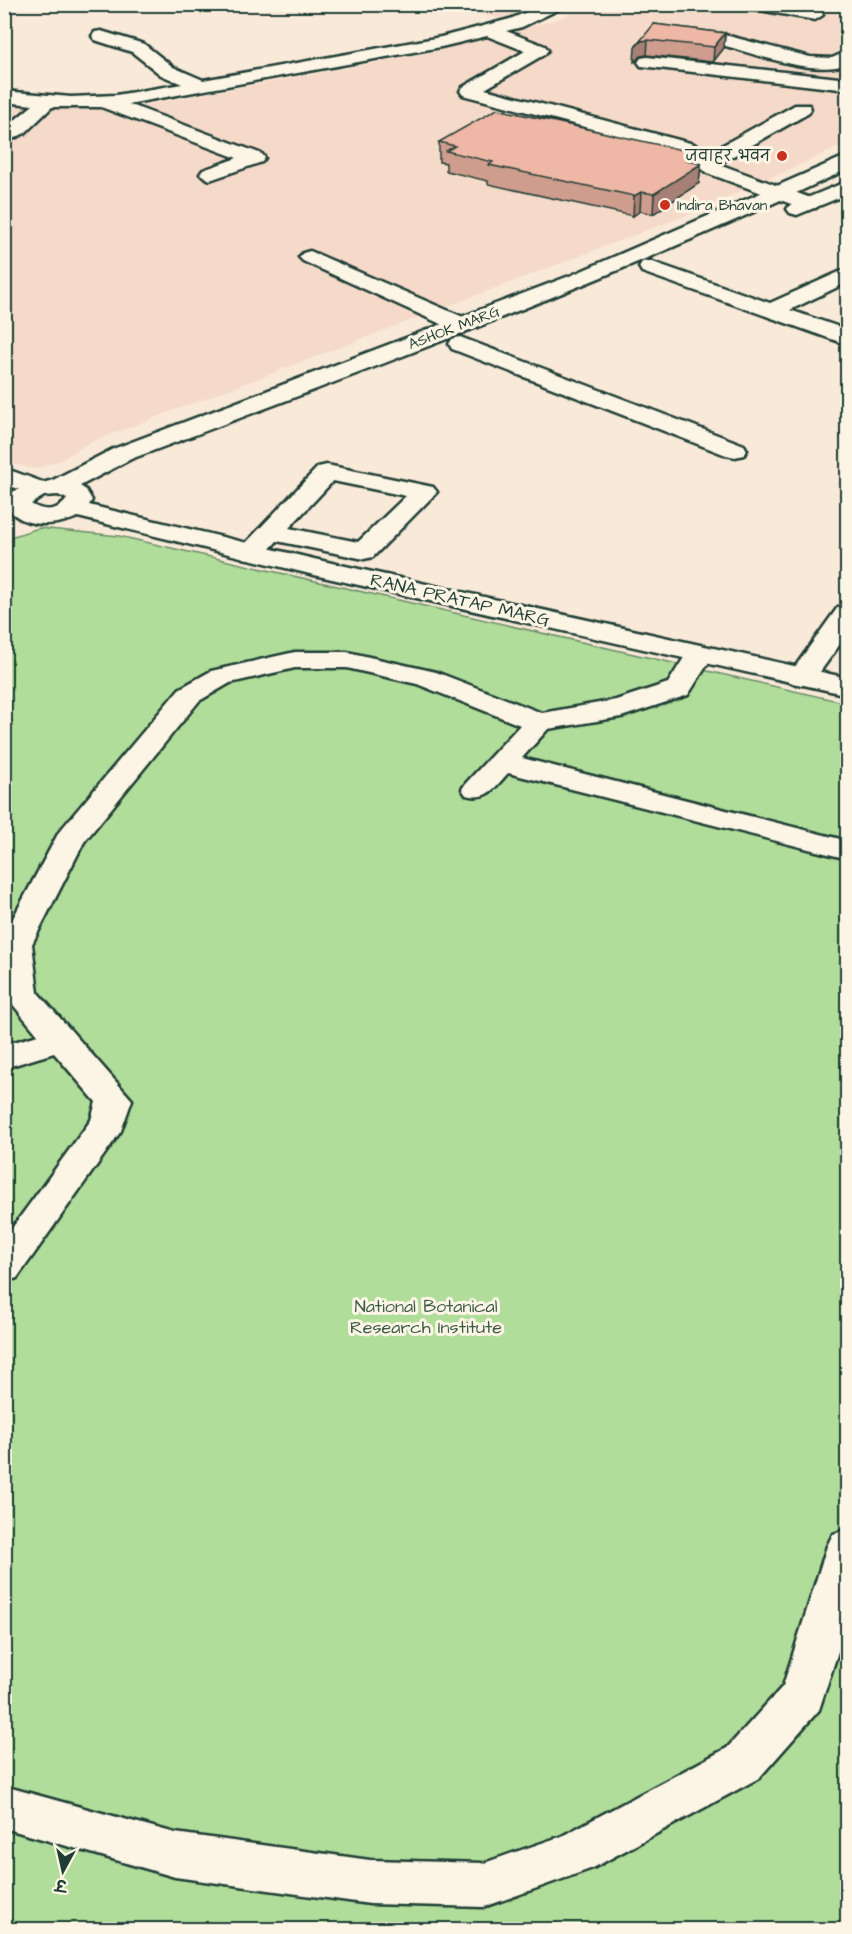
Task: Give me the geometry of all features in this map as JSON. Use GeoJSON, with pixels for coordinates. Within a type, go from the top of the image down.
{"type":"FeatureCollection","features":[{"type":"Feature","properties":{"kind":"main road"},"geometry":{"type":"LineString","coordinates":[[4,96],[47,101],[103,102],[203,86],[429,45],[516,23],[562,4]]}},
{"type":"Feature","properties":{"kind":"main road"},"geometry":{"type":"LineString","coordinates":[[754,4],[815,15]]}},
{"type":"Feature","properties":{"kind":"main road"},"geometry":{"type":"LineString","coordinates":[[488,30],[539,50],[469,91],[687,148],[714,169],[809,204]]}},
{"type":"Feature","properties":{"kind":"main road"},"geometry":{"type":"LineString","coordinates":[[100,36],[138,48],[167,71],[203,86]]}},
{"type":"Feature","properties":{"kind":"main road"},"geometry":{"type":"LineString","coordinates":[[721,39],[810,62],[835,63],[848,56]]}},
{"type":"Feature","properties":{"kind":"main road"},"geometry":{"type":"LineString","coordinates":[[647,62],[848,85]]}},
{"type":"Feature","properties":{"kind":"main road"},"geometry":{"type":"LineString","coordinates":[[4,137],[18,129],[47,101]]}},
{"type":"Feature","properties":{"kind":"main road"},"geometry":{"type":"LineString","coordinates":[[103,102],[255,158],[210,174]]}},
{"type":"Feature","properties":{"kind":"main road"},"geometry":{"type":"LineString","coordinates":[[706,163],[802,110]]}},
{"type":"Feature","properties":{"kind":"main road","name":"ASHOK MARG"},"geometry":{"type":"LineString","coordinates":[[46,517],[77,504],[144,467],[461,334],[843,167]]}},
{"type":"Feature","properties":{"kind":"main road","name":"ASHOK MARG"},"geometry":{"type":"LineString","coordinates":[[24,498],[122,454],[650,267],[848,187]]}},
{"type":"Feature","properties":{"kind":"main road"},"geometry":{"type":"LineString","coordinates":[[310,257],[461,334],[735,450]]}},
{"type":"Feature","properties":{"kind":"main road"},"geometry":{"type":"LineString","coordinates":[[650,267],[848,338]]}},
{"type":"Feature","properties":{"kind":"main road"},"geometry":{"type":"LineString","coordinates":[[770,310],[848,274]]}},
{"type":"Feature","properties":{"kind":"main road"},"geometry":{"type":"LineString","coordinates":[[252,552],[327,472],[424,492],[364,551],[272,532]]}},
{"type":"Feature","properties":{"kind":"main road"},"geometry":{"type":"LineString","coordinates":[[4,476],[24,498],[27,514],[46,517]]}},
{"type":"Feature","properties":{"kind":"main road"},"geometry":{"type":"LineString","coordinates":[[24,498],[73,492],[77,504]]}},
{"type":"Feature","properties":{"kind":"main road","name":"RANA PRATAP MARG"},"geometry":{"type":"LineString","coordinates":[[77,504],[252,552],[848,687]]}},
{"type":"Feature","properties":{"kind":"main road"},"geometry":{"type":"LineString","coordinates":[[4,532],[46,517]]}},
{"type":"Feature","properties":{"kind":"main road"},"geometry":{"type":"LineString","coordinates":[[802,677],[848,613]]}},
{"type":"Feature","properties":{"kind":"main road"},"geometry":{"type":"LineString","coordinates":[[4,1268],[108,1122],[114,1100],[22,995],[16,944],[70,839],[189,695],[221,677],[295,660],[347,660],[426,678],[539,722],[621,708],[678,688],[700,654]]}},
{"type":"Feature","properties":{"kind":"main road"},"geometry":{"type":"LineString","coordinates":[[477,789],[539,722]]}},
{"type":"Feature","properties":{"kind":"main road"},"geometry":{"type":"LineString","coordinates":[[502,762],[848,850]]}},
{"type":"Feature","properties":{"kind":"main road"},"geometry":{"type":"LineString","coordinates":[[4,1057],[60,1040]]}},
{"type":"Feature","properties":{"kind":"main road"},"geometry":{"type":"LineString","coordinates":[[4,1807],[175,1855],[370,1882],[484,1885],[576,1853],[743,1763],[803,1696],[848,1546]]}},
{"type":"Feature","properties":{"kind":"shaded area"},"geometry":{"type":"Polygon","coordinates":[[[543,4],[505,20],[446,5],[543,4]]]}},
{"type":"Feature","properties":{"kind":"shaded area"},"geometry":{"type":"Polygon","coordinates":[[[592,5],[847,5],[848,143],[695,212],[86,444],[63,459],[35,469],[5,462],[5,101],[73,108],[139,106],[433,52],[558,19],[592,5]]]}},
{"type":"Feature","properties":{"kind":"green space","name":"National Botanical Research Institute"},"geometry":{"type":"Polygon","coordinates":[[[39,528],[119,536],[847,703],[847,1929],[5,1929],[4,539],[39,528]]]}},
{"type":"Feature","properties":{"kind":"building"},"geometry":{"type":"Polygon","coordinates":[[[654,24],[725,33],[714,47],[648,40],[641,41],[635,47],[654,24]]]}},
{"type":"Feature","properties":{"kind":"building"},"geometry":{"type":"Polygon","coordinates":[[[497,109],[696,153],[686,160],[701,164],[654,194],[641,192],[634,196],[489,165],[493,162],[446,151],[455,146],[439,142],[497,109]]]}},
{"type":"Feature","properties":{"kind":"place","name":"जवाहर भवन"},"geometry":{"type":"Point","coordinates":[782,156]}},
{"type":"Feature","properties":{"kind":"place","name":"Indira Bhavan"},"geometry":{"type":"Point","coordinates":[665,205]}}]}
